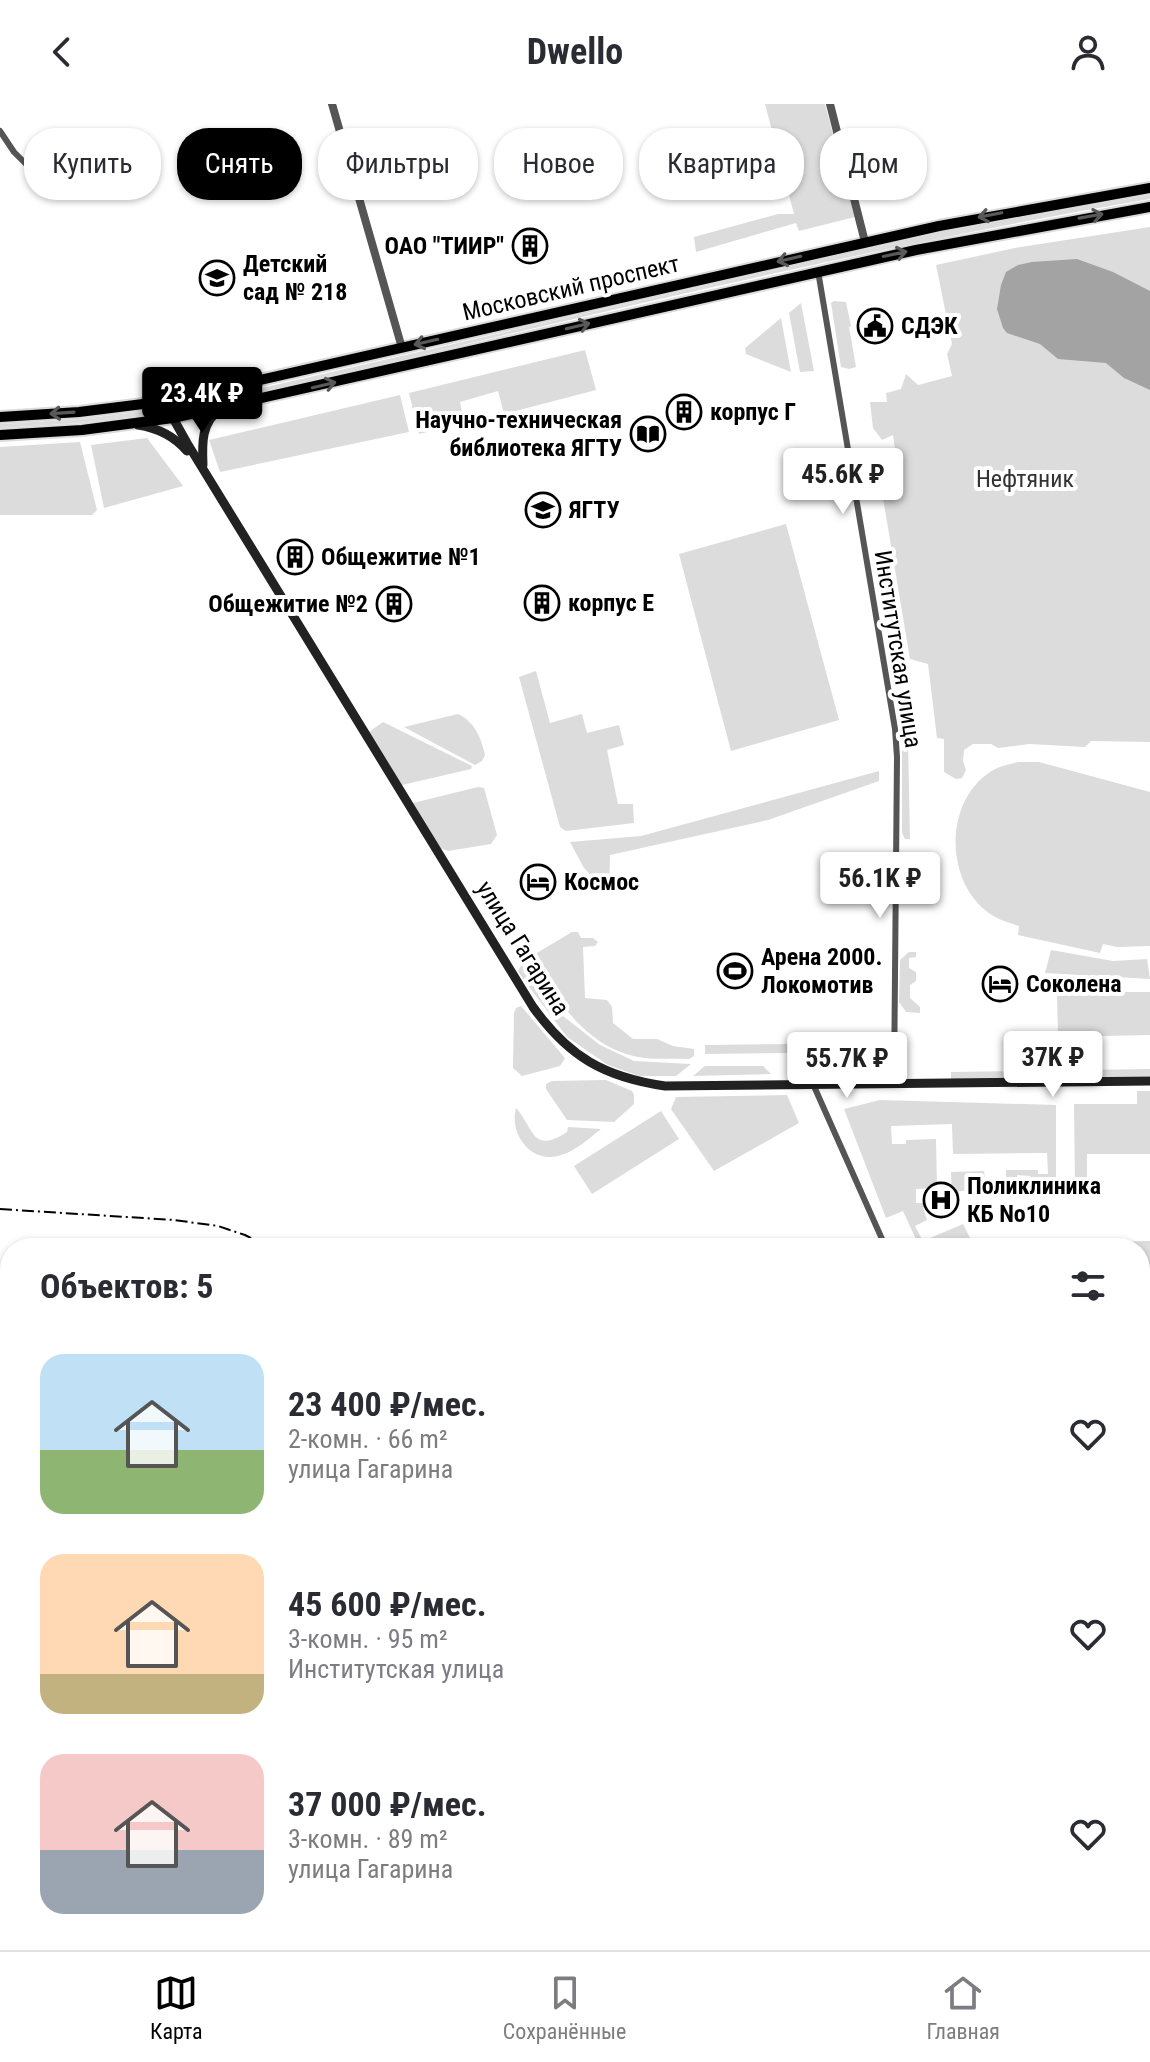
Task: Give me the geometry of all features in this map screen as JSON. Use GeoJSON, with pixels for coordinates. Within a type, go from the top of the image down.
{"type":"FeatureCollection","features":[{"type":"Feature","properties":{"kind":"main road","name":"Московский проспект"},"geometry":{"type":"LineString","coordinates":[[0,417],[79,412],[167,401],[865,242],[990,215],[1150,188]]}},
{"type":"Feature","properties":{"kind":"main road","name":"Московский проспект"},"geometry":{"type":"LineString","coordinates":[[0,435],[173,418],[980,236],[1150,207]]}},
{"type":"Feature","properties":{"kind":"main road","name":"улица Гагарина"},"geometry":{"type":"LineString","coordinates":[[167,401],[173,418],[203,469],[533,1007],[565,1047],[604,1071],[634,1082],[665,1086],[1150,1081]]}},
{"type":"Feature","properties":{"kind":"main road"},"geometry":{"type":"LineString","coordinates":[[203,469],[204,430],[213,414],[221,408]]}},
{"type":"Feature","properties":{"kind":"main road"},"geometry":{"type":"LineString","coordinates":[[130,424],[147,426],[173,438],[203,469]]}},
{"type":"Feature","properties":{"kind":"street"},"geometry":{"type":"LineString","coordinates":[[332,104],[402,348]]}},
{"type":"Feature","properties":{"kind":"street"},"geometry":{"type":"LineString","coordinates":[[830,104],[865,242]]}},
{"type":"Feature","properties":{"kind":"street"},"geometry":{"type":"LineString","coordinates":[[0,131],[24,162]]}},
{"type":"Feature","properties":{"kind":"street","name":"Институтская улица"},"geometry":{"type":"LineString","coordinates":[[818,271],[896,743],[894,1084]]}},
{"type":"Feature","properties":{"kind":"street"},"geometry":{"type":"LineString","coordinates":[[813,1084],[882,1238]]}},
{"type":"Feature","properties":{"kind":"green space"},"geometry":{"type":"Polygon","coordinates":[[[765,104],[825,104],[831,128],[820,128],[820,200],[850,200],[855,217],[799,231],[796,223],[696,252],[694,237],[778,214],[794,214],[790,200],[804,200],[804,128],[771,128],[765,104]]]}},
{"type":"Feature","properties":{"kind":"green space"},"geometry":{"type":"Polygon","coordinates":[[[1150,195],[1150,199],[803,267],[228,400],[227,396],[940,232],[1150,195]]]}},
{"type":"Feature","properties":{"kind":"green space","name":"Нефтяник"},"geometry":{"type":"Polygon","coordinates":[[[1150,227],[1150,742],[1091,741],[1085,747],[1029,744],[998,748],[991,744],[973,744],[964,750],[966,770],[962,778],[956,779],[944,772],[944,739],[937,738],[928,664],[910,659],[881,486],[897,486],[901,491],[893,435],[882,440],[873,428],[870,402],[887,402],[886,393],[901,389],[906,374],[918,385],[952,376],[947,354],[952,344],[936,265],[1015,248],[1150,227]]]}},
{"type":"Feature","properties":{"kind":"green space"},"geometry":{"type":"Polygon","coordinates":[[[846,302],[856,367],[849,369],[841,367],[831,303],[846,302]]]}},
{"type":"Feature","properties":{"kind":"green space"},"geometry":{"type":"Polygon","coordinates":[[[801,303],[814,371],[800,372],[789,313],[801,303]]]}},
{"type":"Feature","properties":{"kind":"green space"},"geometry":{"type":"Polygon","coordinates":[[[781,318],[791,372],[746,354],[745,348],[781,318]]]}},
{"type":"Feature","properties":{"kind":"green space"},"geometry":{"type":"Polygon","coordinates":[[[585,350],[596,390],[504,414],[498,391],[460,402],[464,423],[419,434],[409,393],[585,350]]]}},
{"type":"Feature","properties":{"kind":"green space"},"geometry":{"type":"Polygon","coordinates":[[[400,395],[409,432],[220,472],[209,440],[400,395]]]}},
{"type":"Feature","properties":{"kind":"green space"},"geometry":{"type":"Polygon","coordinates":[[[153,410],[153,414],[80,423],[0,428],[0,424],[153,410]]]}},
{"type":"Feature","properties":{"kind":"green space"},"geometry":{"type":"Polygon","coordinates":[[[147,438],[183,486],[104,508],[91,445],[147,438]]]}},
{"type":"Feature","properties":{"kind":"green space"},"geometry":{"type":"Polygon","coordinates":[[[80,442],[97,510],[92,515],[0,515],[0,447],[80,442]]]}},
{"type":"Feature","properties":{"kind":"green space"},"geometry":{"type":"Polygon","coordinates":[[[786,524],[839,720],[731,751],[679,554],[786,524]]]}},
{"type":"Feature","properties":{"kind":"green space"},"geometry":{"type":"Polygon","coordinates":[[[536,671],[550,723],[582,714],[587,733],[619,725],[624,745],[607,750],[618,804],[633,804],[634,823],[566,831],[560,827],[519,677],[536,671]]]}},
{"type":"Feature","properties":{"kind":"green space"},"geometry":{"type":"Polygon","coordinates":[[[899,701],[905,701],[910,839],[905,839],[902,833],[902,741],[897,705],[899,701]]]}},
{"type":"Feature","properties":{"kind":"green space"},"geometry":{"type":"Polygon","coordinates":[[[458,714],[473,726],[485,755],[475,765],[404,727],[458,714]]]}},
{"type":"Feature","properties":{"kind":"green space"},"geometry":{"type":"Polygon","coordinates":[[[383,722],[472,766],[471,769],[402,785],[369,732],[383,722]]]}},
{"type":"Feature","properties":{"kind":"green space"},"geometry":{"type":"Polygon","coordinates":[[[1019,762],[1039,762],[1150,792],[1150,946],[1117,947],[1103,944],[1100,953],[1018,935],[1019,926],[993,916],[972,896],[957,860],[958,820],[975,785],[990,772],[1019,762]]]}},
{"type":"Feature","properties":{"kind":"green space"},"geometry":{"type":"Polygon","coordinates":[[[879,771],[879,781],[768,820],[610,855],[609,894],[584,868],[570,842],[641,836],[879,771]]]}},
{"type":"Feature","properties":{"kind":"green space"},"geometry":{"type":"Polygon","coordinates":[[[484,788],[497,835],[491,844],[448,851],[440,848],[413,803],[484,788]]]}},
{"type":"Feature","properties":{"kind":"green space"},"geometry":{"type":"Polygon","coordinates":[[[572,932],[598,942],[595,946],[583,947],[585,998],[607,1000],[612,1007],[613,1023],[633,1039],[657,1039],[673,1046],[694,1049],[694,1056],[689,1059],[638,1057],[602,1043],[574,1019],[530,957],[572,932]]]}},
{"type":"Feature","properties":{"kind":"green space"},"geometry":{"type":"Polygon","coordinates":[[[1051,950],[1113,961],[1147,959],[1150,979],[1045,973],[1051,950]]]}},
{"type":"Feature","properties":{"kind":"green space"},"geometry":{"type":"Polygon","coordinates":[[[909,952],[916,952],[916,957],[909,958],[909,968],[916,972],[916,981],[910,985],[910,998],[920,1007],[920,1013],[906,1012],[899,1002],[900,960],[909,952]]]}},
{"type":"Feature","properties":{"kind":"green space"},"geometry":{"type":"Polygon","coordinates":[[[525,959],[563,1016],[600,1045],[634,1061],[691,1064],[676,1076],[639,1076],[608,1065],[567,1037],[518,971],[525,959]]]}},
{"type":"Feature","properties":{"kind":"green space"},"geometry":{"type":"Polygon","coordinates":[[[1057,992],[1150,992],[1150,1035],[1058,1037],[1057,992]]]}},
{"type":"Feature","properties":{"kind":"green space"},"geometry":{"type":"Polygon","coordinates":[[[521,1006],[565,1058],[560,1066],[522,1076],[513,1068],[514,1013],[521,1006]]]}},
{"type":"Feature","properties":{"kind":"green space"},"geometry":{"type":"Polygon","coordinates":[[[792,1044],[792,1053],[705,1054],[705,1045],[792,1044]]]}},
{"type":"Feature","properties":{"kind":"green space"},"geometry":{"type":"Polygon","coordinates":[[[705,1066],[763,1066],[771,1074],[693,1076],[705,1066]]]}},
{"type":"Feature","properties":{"kind":"green space"},"geometry":{"type":"Polygon","coordinates":[[[1150,1069],[1150,1076],[951,1080],[951,1072],[1150,1069]]]}},
{"type":"Feature","properties":{"kind":"green space"},"geometry":{"type":"Polygon","coordinates":[[[606,1080],[632,1091],[634,1095],[634,1104],[614,1122],[567,1120],[546,1089],[546,1084],[552,1081],[606,1080]]]}},
{"type":"Feature","properties":{"kind":"green space"},"geometry":{"type":"Polygon","coordinates":[[[1137,1091],[1150,1091],[1150,1154],[1087,1154],[1087,1187],[1075,1187],[1074,1104],[1137,1104],[1137,1091]]]}},
{"type":"Feature","properties":{"kind":"green space"},"geometry":{"type":"Polygon","coordinates":[[[787,1095],[799,1123],[714,1171],[671,1109],[676,1097],[787,1095]]]}},
{"type":"Feature","properties":{"kind":"green space"},"geometry":{"type":"Polygon","coordinates":[[[880,1100],[1056,1105],[1056,1190],[1030,1190],[1030,1176],[1017,1175],[1017,1190],[959,1191],[956,1206],[923,1207],[927,1220],[915,1226],[921,1238],[915,1238],[903,1211],[886,1218],[844,1109],[880,1100]],[[952,1124],[891,1126],[892,1144],[936,1139],[937,1188],[916,1189],[916,1203],[952,1203],[951,1172],[984,1171],[985,1180],[1006,1180],[1006,1170],[1038,1170],[1038,1174],[1048,1174],[1047,1153],[953,1154],[952,1124]]]}},
{"type":"Feature","properties":{"kind":"green space"},"geometry":{"type":"Polygon","coordinates":[[[516,1108],[540,1140],[555,1138],[567,1132],[568,1127],[601,1129],[564,1154],[539,1155],[519,1136],[516,1108]]]}},
{"type":"Feature","properties":{"kind":"green space"},"geometry":{"type":"Polygon","coordinates":[[[661,1111],[679,1139],[592,1194],[574,1166],[661,1111]]]}},
{"type":"Feature","properties":{"kind":"green space"},"geometry":{"type":"Polygon","coordinates":[[[963,1224],[970,1238],[930,1238],[963,1224]]]}},
{"type":"Feature","properties":{"kind":"shaded area"},"geometry":{"type":"Polygon","coordinates":[[[1077,259],[1113,272],[1150,291],[1150,390],[1124,378],[1106,363],[1058,359],[1040,344],[1007,333],[1003,328],[997,309],[1006,272],[1032,262],[1077,259]]]}},
{"type":"Feature","properties":{"kind":"railway"},"geometry":{"type":"LineString","coordinates":[[0,1209],[174,1220],[218,1226],[251,1238]]}},
{"type":"Feature","properties":{"kind":"place","name":"ОАО \"ТИИР\""},"geometry":{"type":"Point","coordinates":[530,246]}},
{"type":"Feature","properties":{"kind":"place","name":"Детский сад № 218"},"geometry":{"type":"Point","coordinates":[217,278]}},
{"type":"Feature","properties":{"kind":"place","name":"СДЭК"},"geometry":{"type":"Point","coordinates":[875,326]}},
{"type":"Feature","properties":{"kind":"place","name":"корпус Г"},"geometry":{"type":"Point","coordinates":[684,412]}},
{"type":"Feature","properties":{"kind":"place","name":"Научно-техническая библиотека ЯГТУ"},"geometry":{"type":"Point","coordinates":[648,434]}},
{"type":"Feature","properties":{"kind":"place","name":"ЯГТУ"},"geometry":{"type":"Point","coordinates":[543,510]}},
{"type":"Feature","properties":{"kind":"place","name":"Общежитие №1"},"geometry":{"type":"Point","coordinates":[295,557]}},
{"type":"Feature","properties":{"kind":"place","name":"корпус Е"},"geometry":{"type":"Point","coordinates":[542,603]}},
{"type":"Feature","properties":{"kind":"place","name":"Общежитие №2"},"geometry":{"type":"Point","coordinates":[394,604]}},
{"type":"Feature","properties":{"kind":"place","name":"Космос"},"geometry":{"type":"Point","coordinates":[538,882]}},
{"type":"Feature","properties":{"kind":"place","name":"Арена 2000. Локомотив"},"geometry":{"type":"Point","coordinates":[735,971]}},
{"type":"Feature","properties":{"kind":"place","name":"Соколена"},"geometry":{"type":"Point","coordinates":[1000,984]}},
{"type":"Feature","properties":{"kind":"place","name":"Поликлиника КБ No10"},"geometry":{"type":"Point","coordinates":[941,1200]}}]}
